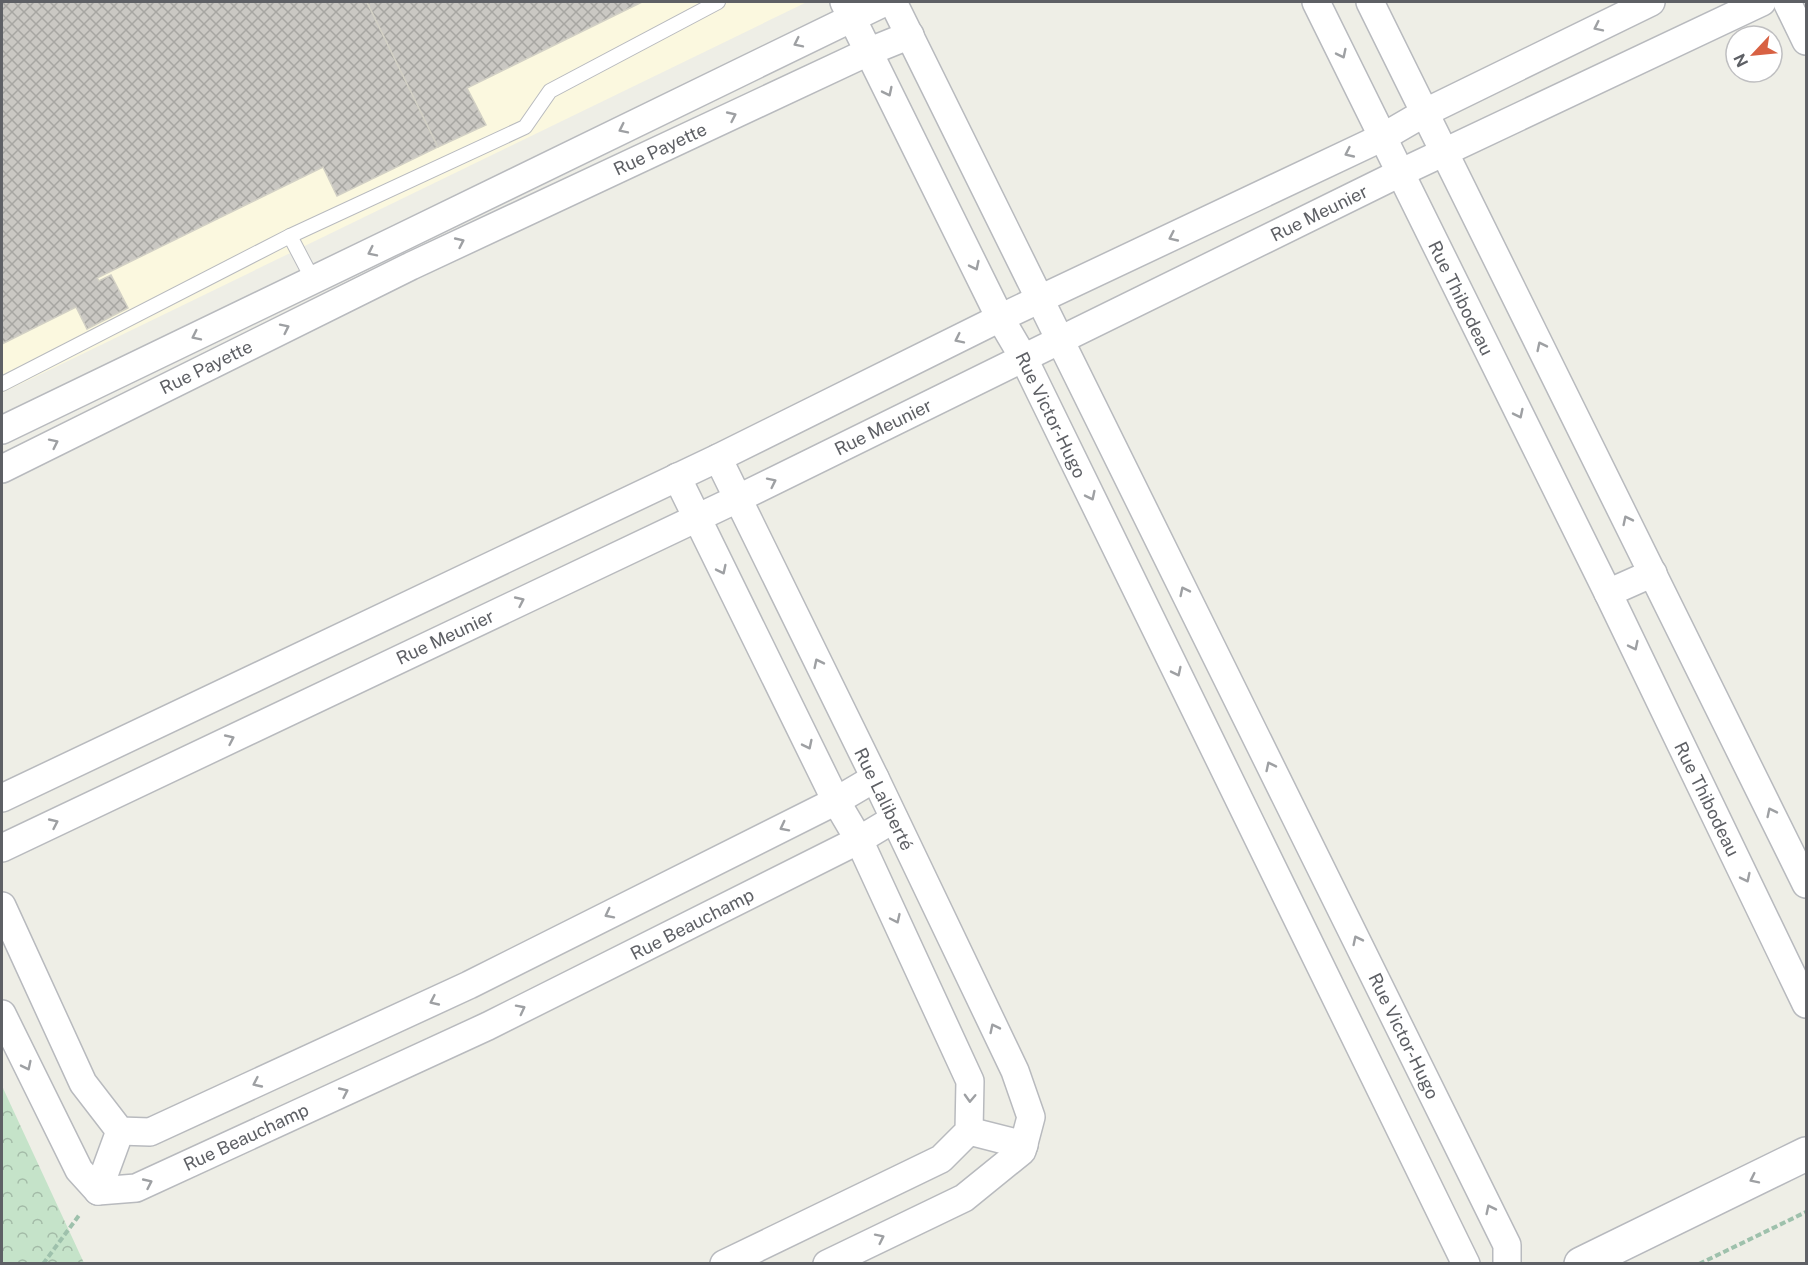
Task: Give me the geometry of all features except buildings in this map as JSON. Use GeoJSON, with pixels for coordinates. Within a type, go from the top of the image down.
{"type":"FeatureCollection","features":[{"type":"Feature","properties":{"kind":"street","name":"Rue Payette"},"geometry":{"type":"LineString","coordinates":[[2,429],[400,238],[847,9],[885,2]]}},
{"type":"Feature","properties":{"kind":"street","name":"Rue Victor-Hugo"},"geometry":{"type":"LineString","coordinates":[[893,2],[1508,1245],[1507,1263]]}},
{"type":"Feature","properties":{"kind":"street","name":"Rue Thibodeau"},"geometry":{"type":"LineString","coordinates":[[1317,2],[1608,593],[1806,1004]]}},
{"type":"Feature","properties":{"kind":"street"},"geometry":{"type":"LineString","coordinates":[[1370,2],[1806,884]]}},
{"type":"Feature","properties":{"kind":"street"},"geometry":{"type":"LineString","coordinates":[[2,798],[718,459],[1000,318],[1383,136],[1426,112],[1651,2]]}},
{"type":"Feature","properties":{"kind":"street","name":"Rue Meunier"},"geometry":{"type":"LineString","coordinates":[[2,848],[737,499],[1400,174],[1762,2]]}},
{"type":"Feature","properties":{"kind":"street"},"geometry":{"type":"LineString","coordinates":[[1787,2],[1806,41]]}},
{"type":"Feature","properties":{"kind":"street","name":"Rue Victor-Hugo"},"geometry":{"type":"LineString","coordinates":[[847,9],[1000,318],[1023,357],[1466,1263]]}},
{"type":"Feature","properties":{"kind":"street","name":"Rue Payette"},"geometry":{"type":"LineString","coordinates":[[2,469],[411,266],[868,52],[910,35]]}},
{"type":"Feature","properties":{"kind":"street"},"geometry":{"type":"LineString","coordinates":[[400,238],[411,266]]}},
{"type":"Feature","properties":{"kind":"street","name":"Rue Laliberté"},"geometry":{"type":"LineString","coordinates":[[718,459],[875,778],[1015,1071],[1031,1117],[1024,1145]]}},
{"type":"Feature","properties":{"kind":"street"},"geometry":{"type":"LineString","coordinates":[[677,477],[836,801],[859,840],[970,1081],[969,1131],[941,1159],[724,1263]]}},
{"type":"Feature","properties":{"kind":"street"},"geometry":{"type":"LineString","coordinates":[[1608,593],[1653,573]]}},
{"type":"Feature","properties":{"kind":"street"},"geometry":{"type":"LineString","coordinates":[[120,1131],[150,1132],[470,985],[836,801],[875,778]]}},
{"type":"Feature","properties":{"kind":"street"},"geometry":{"type":"LineString","coordinates":[[1254,830],[1292,811]]}},
{"type":"Feature","properties":{"kind":"street","name":"Rue Beauchamp"},"geometry":{"type":"LineString","coordinates":[[98,1191],[136,1188],[488,1026],[859,840],[894,819]]}},
{"type":"Feature","properties":{"kind":"street"},"geometry":{"type":"LineString","coordinates":[[2,906],[83,1083],[120,1131]]}},
{"type":"Feature","properties":{"kind":"street"},"geometry":{"type":"LineString","coordinates":[[470,985],[488,1026]]}},
{"type":"Feature","properties":{"kind":"street"},"geometry":{"type":"LineString","coordinates":[[2,1014],[79,1170],[98,1191],[120,1131]]}},
{"type":"Feature","properties":{"kind":"street"},"geometry":{"type":"LineString","coordinates":[[827,1263],[964,1198],[1022,1151],[1024,1145],[969,1131]]}},
{"type":"Feature","properties":{"kind":"street"},"geometry":{"type":"LineString","coordinates":[[1581,1263],[1806,1154]]}},
{"type":"Feature","properties":{"kind":"lane"},"geometry":{"type":"LineString","coordinates":[[2,384],[290,236],[525,127],[550,91],[717,2]]}},
{"type":"Feature","properties":{"kind":"lane"},"geometry":{"type":"LineString","coordinates":[[290,236],[313,280]]}},
{"type":"Feature","properties":{"kind":"path"},"geometry":{"type":"LineString","coordinates":[[43,1263],[98,1191]]}},
{"type":"Feature","properties":{"kind":"path"},"geometry":{"type":"LineString","coordinates":[[1699,1263],[1806,1212]]}},
{"type":"Feature","properties":{"kind":"shaded area"},"geometry":{"type":"Polygon","coordinates":[[[2,2],[807,2],[2,393],[2,2]]]}},
{"type":"Feature","properties":{"kind":"green space"},"geometry":{"type":"Polygon","coordinates":[[[2,1086],[84,1263],[2,1263],[2,1086]]]}}]}
